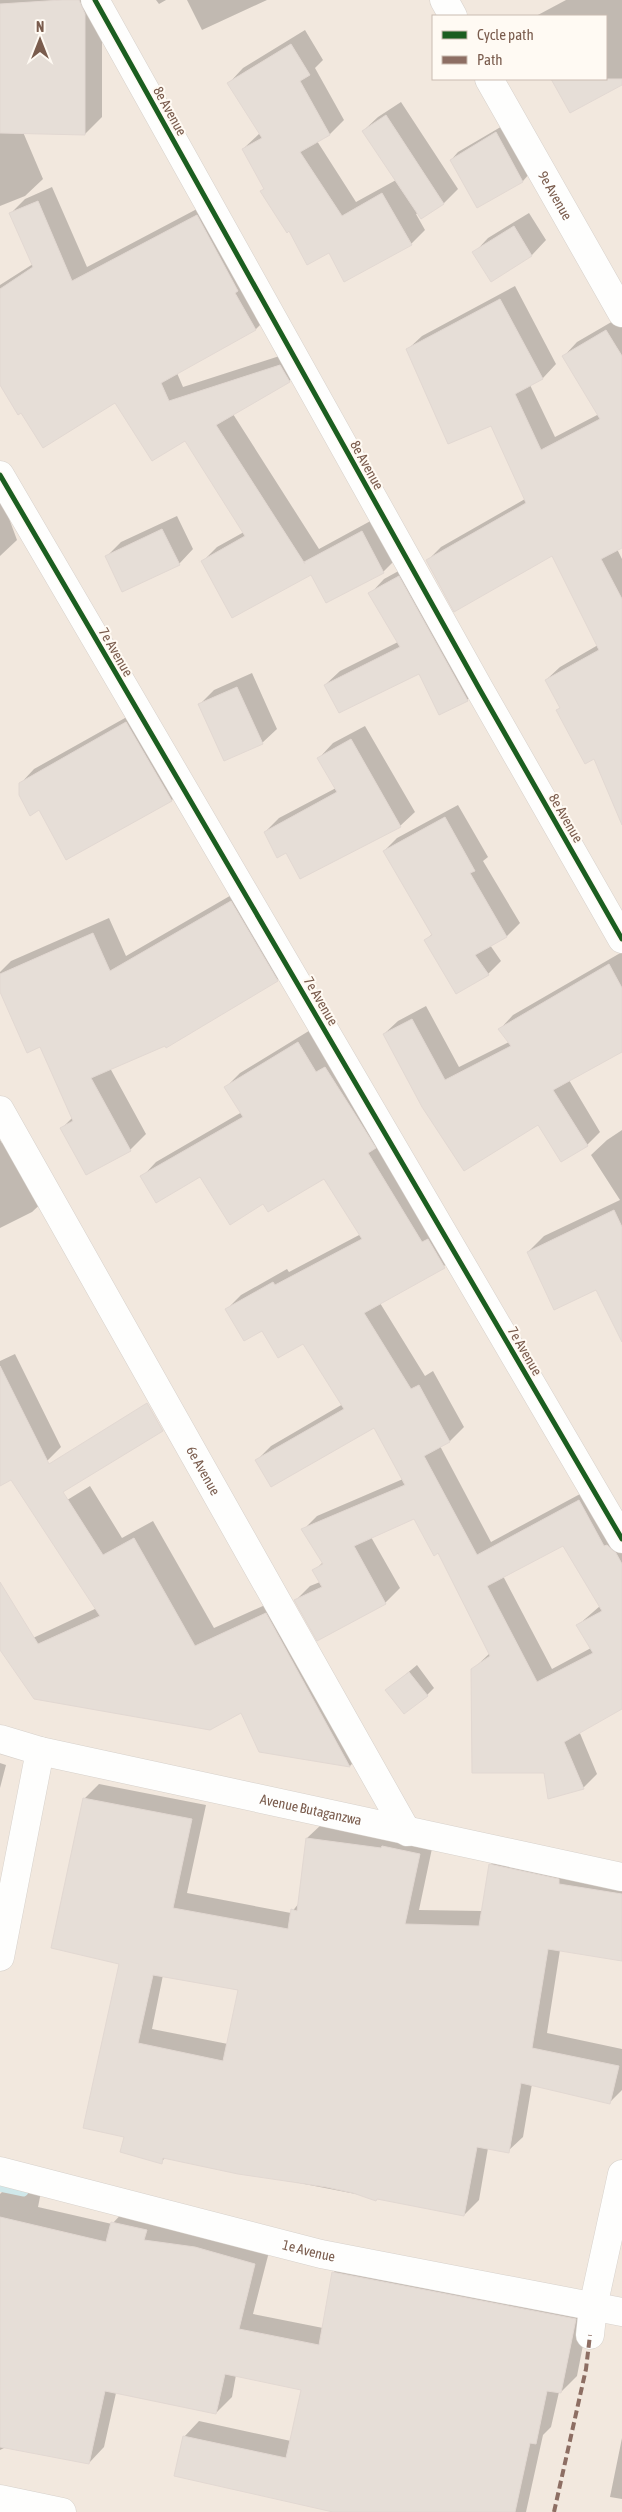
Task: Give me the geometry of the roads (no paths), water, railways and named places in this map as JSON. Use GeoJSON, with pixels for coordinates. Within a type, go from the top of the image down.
{"type":"FeatureCollection","features":[{"type":"Feature","properties":{"kind":"street","name":"8e Avenue"},"geometry":{"type":"LineString","coordinates":[[95,0],[475,682],[622,940]]}},
{"type":"Feature","properties":{"kind":"street"},"geometry":{"type":"LineString","coordinates":[[444,0],[452,15]]}},
{"type":"Feature","properties":{"kind":"street","name":"9e Avenue"},"geometry":{"type":"LineString","coordinates":[[490,80],[622,313]]}},
{"type":"Feature","properties":{"kind":"street","name":"7e Avenue"},"geometry":{"type":"LineString","coordinates":[[0,475],[622,1539]]}},
{"type":"Feature","properties":{"kind":"street","name":"6e Avenue"},"geometry":{"type":"LineString","coordinates":[[0,1110],[407,1832]]}},
{"type":"Feature","properties":{"kind":"street","name":"Avenue Butaganzwa"},"geometry":{"type":"LineString","coordinates":[[0,1739],[40,1751],[407,1832],[622,1877]]}},
{"type":"Feature","properties":{"kind":"street"},"geometry":{"type":"LineString","coordinates":[[0,1957],[40,1751]]}},
{"type":"Feature","properties":{"kind":"street","name":"1e Avenue"},"geometry":{"type":"LineString","coordinates":[[0,2171],[321,2254],[622,2312]]}},
{"type":"Feature","properties":{"kind":"street"},"geometry":{"type":"LineString","coordinates":[[590,2335],[593,2307],[622,2174]]}},
{"type":"Feature","properties":{"kind":"street"},"geometry":{"type":"LineString","coordinates":[[0,2498],[62,2512]]}},
{"type":"Feature","properties":{"kind":"waterway"},"geometry":{"type":"LineString","coordinates":[[0,2186],[23,2191]]}}]}
